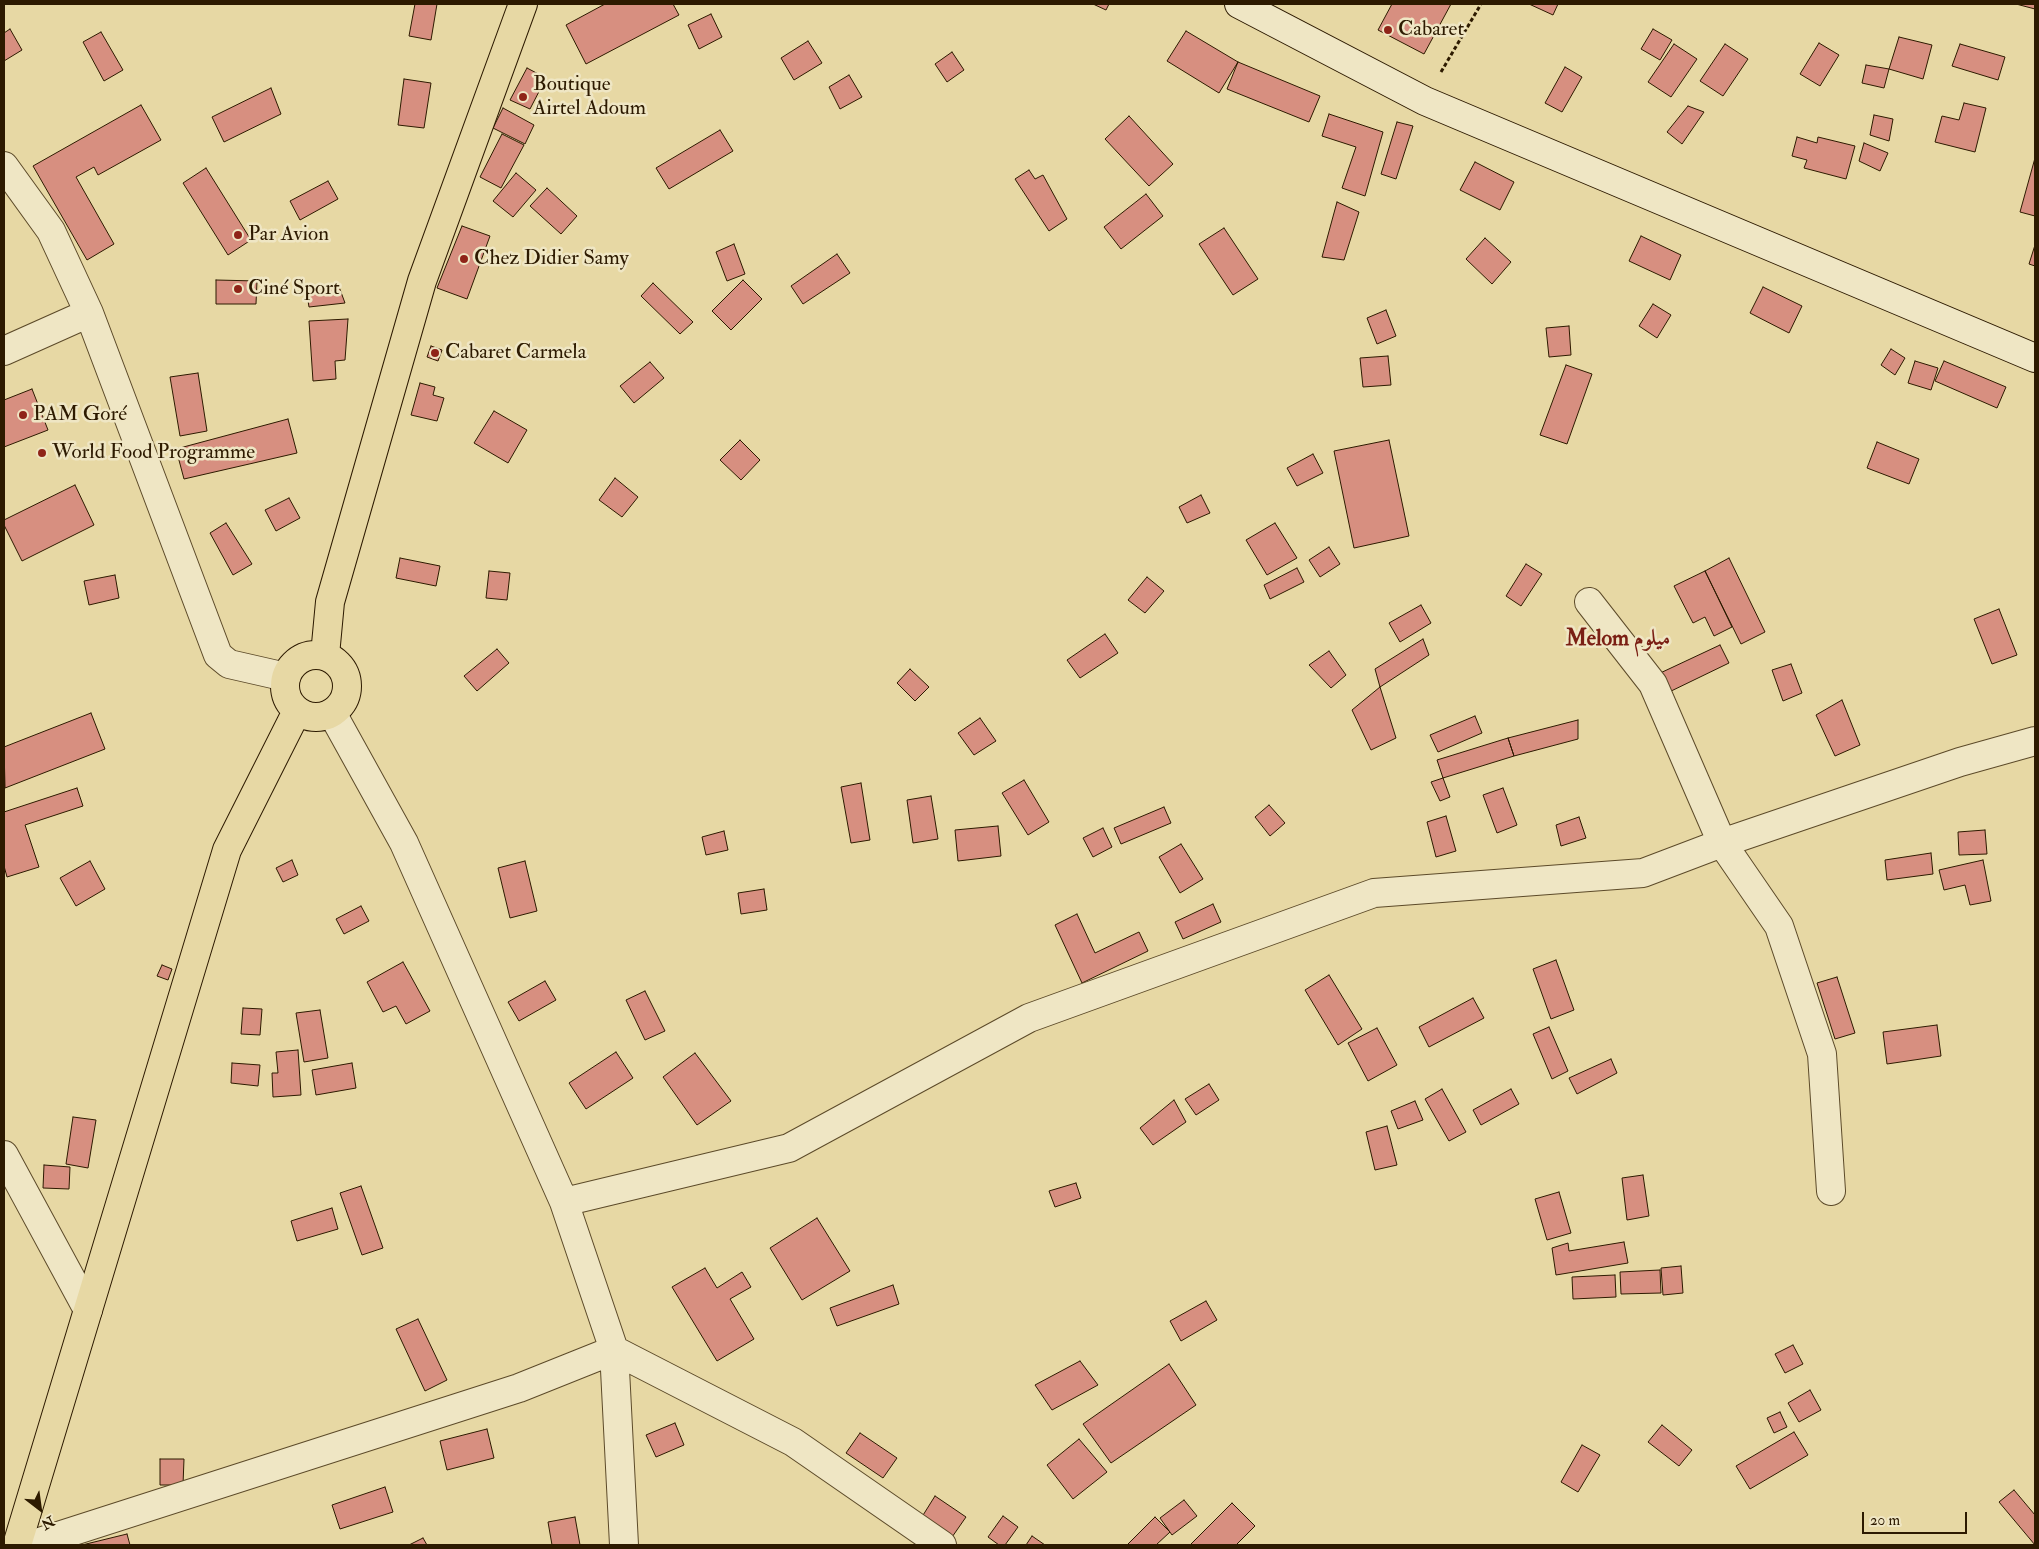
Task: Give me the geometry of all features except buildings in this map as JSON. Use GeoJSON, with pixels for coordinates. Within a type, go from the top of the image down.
{"type":"FeatureCollection","features":[{"type":"Feature","properties":{"kind":"main road"},"geometry":{"type":"LineString","coordinates":[[325,655],[330,602],[422,281],[524,4]]}},
{"type":"Feature","properties":{"kind":"main road"},"geometry":{"type":"LineString","coordinates":[[313,654],[325,655],[336,661],[344,670],[348,682],[347,694],[341,705],[332,713],[320,717],[308,716],[297,711],[289,701],[285,690],[286,677],[292,666],[301,658],[313,654]]}},
{"type":"Feature","properties":{"kind":"main road"},"geometry":{"type":"LineString","coordinates":[[17,1545],[227,850],[297,711]]}},
{"type":"Feature","properties":{"kind":"street"},"geometry":{"type":"LineString","coordinates":[[1239,4],[1424,101],[2035,358]]}},
{"type":"Feature","properties":{"kind":"street"},"geometry":{"type":"LineString","coordinates":[[4,166],[51,231],[88,313],[218,655],[229,664],[286,677]]}},
{"type":"Feature","properties":{"kind":"street"},"geometry":{"type":"LineString","coordinates":[[4,351],[88,313]]}},
{"type":"Feature","properties":{"kind":"street"},"geometry":{"type":"LineString","coordinates":[[1589,602],[1653,684],[1722,843],[1779,926],[1822,1054],[1832,1191]]}},
{"type":"Feature","properties":{"kind":"street"},"geometry":{"type":"LineString","coordinates":[[332,713],[404,842],[564,1202],[614,1350],[624,1545]]}},
{"type":"Feature","properties":{"kind":"street"},"geometry":{"type":"LineString","coordinates":[[564,1202],[789,1148],[1029,1018],[1374,893],[1643,873],[1722,843],[1960,762],[2035,741]]}},
{"type":"Feature","properties":{"kind":"street"},"geometry":{"type":"LineString","coordinates":[[4,1155],[88,1310]]}},
{"type":"Feature","properties":{"kind":"street"},"geometry":{"type":"LineString","coordinates":[[30,1545],[519,1388],[614,1350],[793,1442],[942,1545]]}},
{"type":"Feature","properties":{"kind":"path"},"geometry":{"type":"LineString","coordinates":[[1424,101],[1481,4]]}},
{"type":"Feature","properties":{"kind":"place","name":"Cabaret"},"geometry":{"type":"Point","coordinates":[1388,30]}},
{"type":"Feature","properties":{"kind":"place","name":"Boutique Airtel Adoum"},"geometry":{"type":"Point","coordinates":[523,97]}},
{"type":"Feature","properties":{"kind":"place","name":"Par Avion"},"geometry":{"type":"Point","coordinates":[238,235]}},
{"type":"Feature","properties":{"kind":"place","name":"Chez Didier Samy"},"geometry":{"type":"Point","coordinates":[464,259]}},
{"type":"Feature","properties":{"kind":"place","name":"Ciné Sport"},"geometry":{"type":"Point","coordinates":[238,289]}},
{"type":"Feature","properties":{"kind":"place","name":"Cabaret Carmela"},"geometry":{"type":"Point","coordinates":[435,353]}},
{"type":"Feature","properties":{"kind":"place","name":"PAM Goré"},"geometry":{"type":"Point","coordinates":[23,415]}},
{"type":"Feature","properties":{"kind":"place","name":"World Food Programme"},"geometry":{"type":"Point","coordinates":[42,453]}},
{"type":"Feature","properties":{"kind":"district","name":"Melom ميلوم"},"geometry":{"type":"Point","coordinates":[1618,640]}}]}
